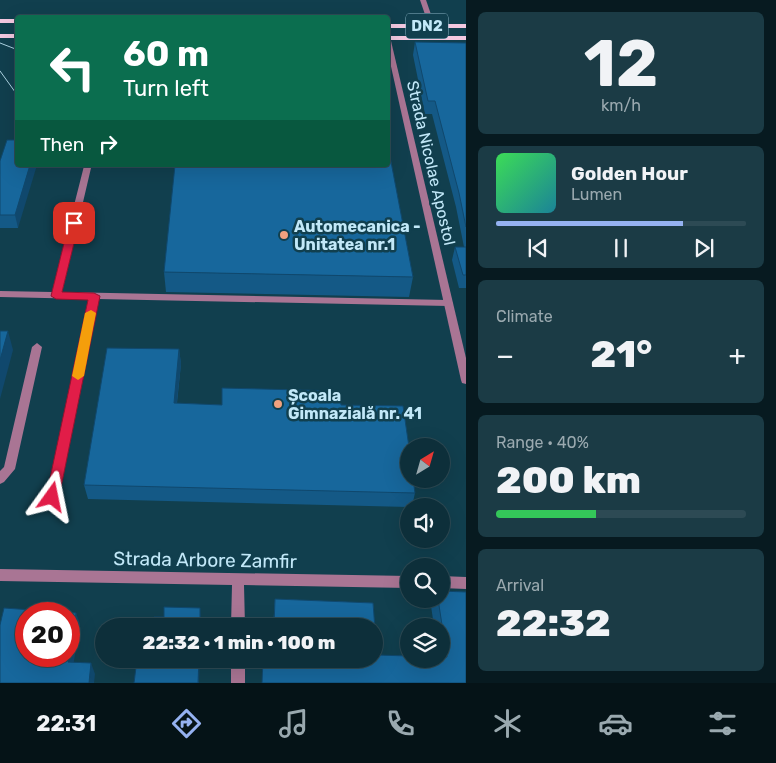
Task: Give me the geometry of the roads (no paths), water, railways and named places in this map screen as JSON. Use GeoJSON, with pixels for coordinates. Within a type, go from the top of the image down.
{"type":"FeatureCollection","features":[{"type":"Feature","properties":{"kind":"main road"},"geometry":{"type":"LineString","coordinates":[[0,21],[15,22]]}},
{"type":"Feature","properties":{"kind":"main road","name":"DN2"},"geometry":{"type":"LineString","coordinates":[[390,26],[466,26]]}},
{"type":"Feature","properties":{"kind":"main road"},"geometry":{"type":"LineString","coordinates":[[0,36],[15,36]]}},
{"type":"Feature","properties":{"kind":"main road","name":"DN2"},"geometry":{"type":"LineString","coordinates":[[390,39],[466,38]]}},
{"type":"Feature","properties":{"kind":"street"},"geometry":{"type":"LineString","coordinates":[[423,0],[432,26]]}},
{"type":"Feature","properties":{"kind":"street","name":"Strada Nicolae Apostol"},"geometry":{"type":"LineString","coordinates":[[390,48],[466,380]]}},
{"type":"Feature","properties":{"kind":"street"},"geometry":{"type":"LineString","coordinates":[[56,296],[87,168]]}},
{"type":"Feature","properties":{"kind":"street"},"geometry":{"type":"LineString","coordinates":[[0,294],[448,303]]}},
{"type":"Feature","properties":{"kind":"street"},"geometry":{"type":"LineString","coordinates":[[52,497],[94,296]]}},
{"type":"Feature","properties":{"kind":"street"},"geometry":{"type":"LineString","coordinates":[[0,479],[9,469],[37,347]]}},
{"type":"Feature","properties":{"kind":"street","name":"Strada Arbore Zamfir"},"geometry":{"type":"LineString","coordinates":[[0,575],[400,582]]}},
{"type":"Feature","properties":{"kind":"street"},"geometry":{"type":"LineString","coordinates":[[238,580],[238,618]]}},
{"type":"Feature","properties":{"kind":"street"},"geometry":{"type":"LineString","coordinates":[[450,582],[466,583]]}},
{"type":"Feature","properties":{"kind":"street"},"geometry":{"type":"LineString","coordinates":[[238,668],[238,683]]}},
{"type":"Feature","properties":{"kind":"tram line"},"geometry":{"type":"LineString","coordinates":[[0,43],[15,49]]}},
{"type":"Feature","properties":{"kind":"tram line"},"geometry":{"type":"LineString","coordinates":[[0,71],[15,92]]}},
{"type":"Feature","properties":{"kind":"place","name":"Automecanica - Unitatea nr.1"},"geometry":{"type":"Point","coordinates":[284,235]}},
{"type":"Feature","properties":{"kind":"place","name":"Școala Gimnazială nr. 41"},"geometry":{"type":"Point","coordinates":[278,404]}}]}
